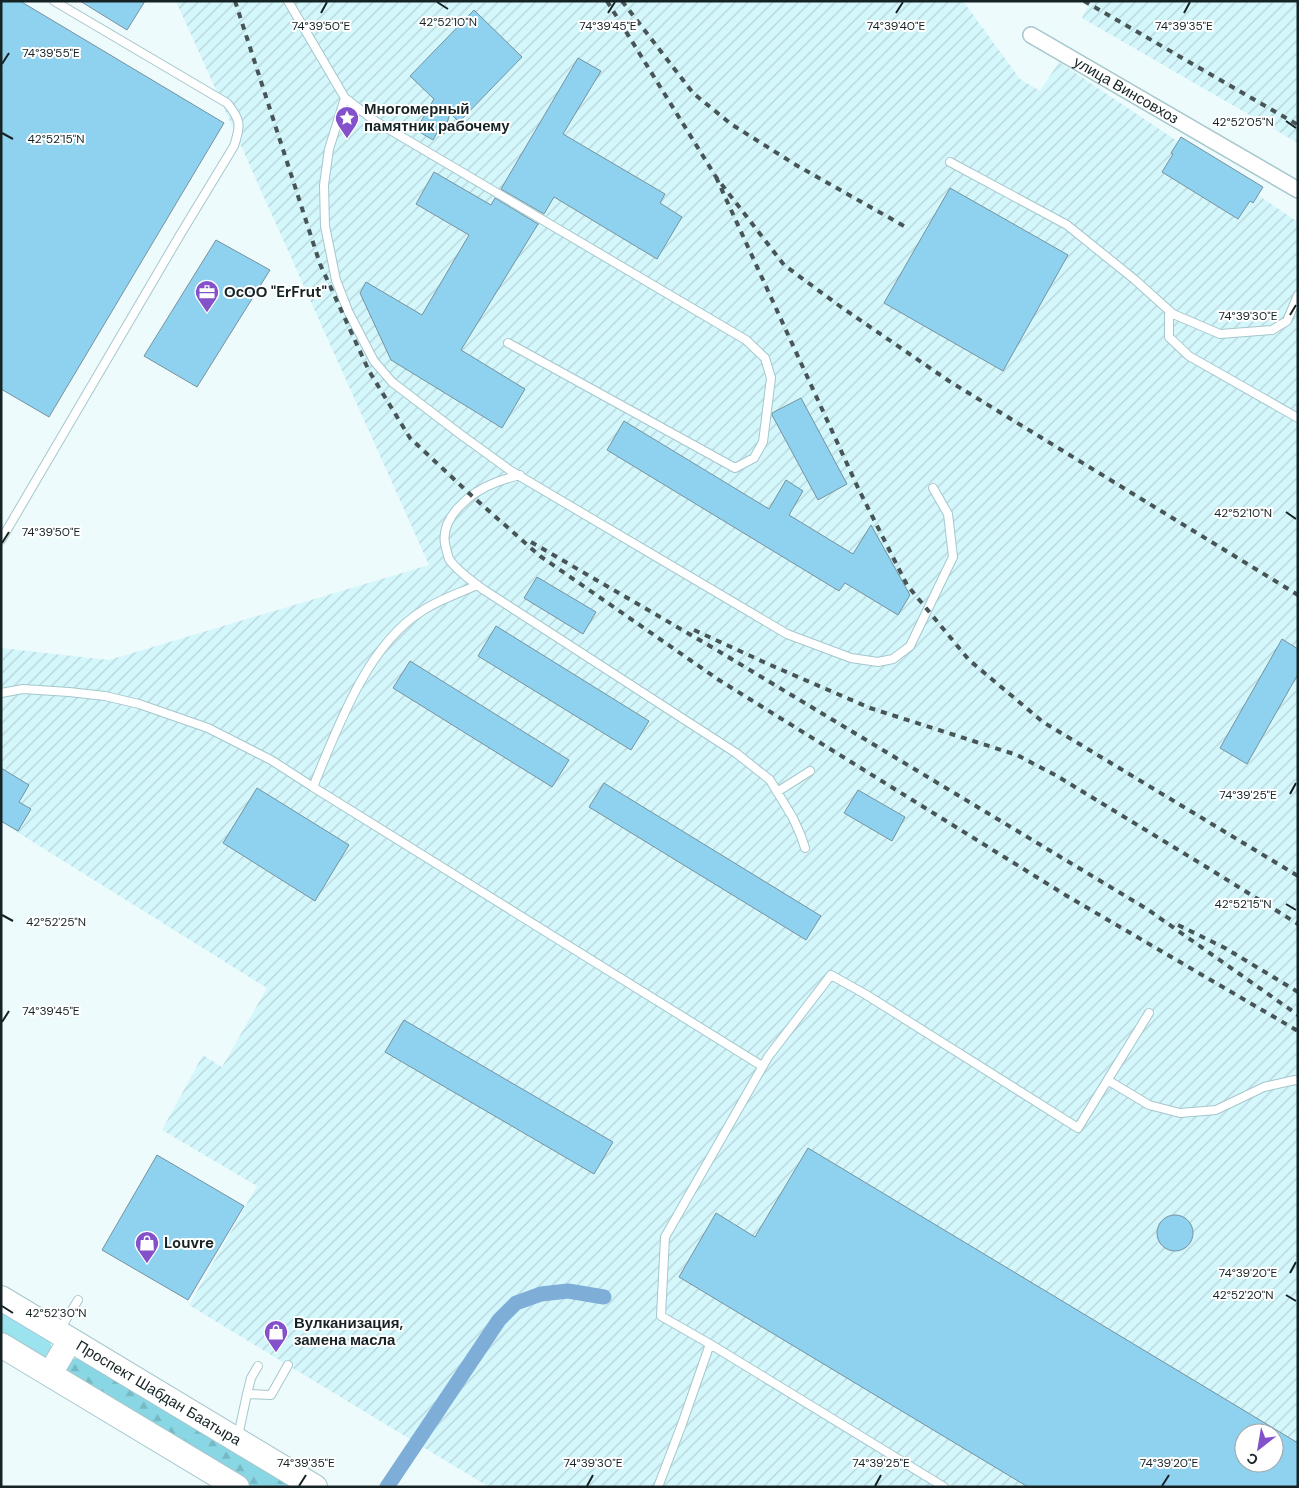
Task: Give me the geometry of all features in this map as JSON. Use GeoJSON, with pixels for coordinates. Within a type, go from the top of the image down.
{"type":"FeatureCollection","features":[{"type":"Feature","properties":{"kind":"main road","name":"Проспект Шабдан Баатыра"},"geometry":{"type":"LineString","coordinates":[[1,1298],[315,1487]]}},
{"type":"Feature","properties":{"kind":"main road"},"geometry":{"type":"LineString","coordinates":[[50,1374],[64,1336]]}},
{"type":"Feature","properties":{"kind":"main road"},"geometry":{"type":"LineString","coordinates":[[1,1345],[237,1487]]}},
{"type":"Feature","properties":{"kind":"street","name":"улица Винсовхоз"},"geometry":{"type":"LineString","coordinates":[[1031,36],[1298,190]]}},
{"type":"Feature","properties":{"kind":"lane"},"geometry":{"type":"LineString","coordinates":[[1,540],[234,146],[239,131],[239,122],[236,114],[227,103],[54,1]]}},
{"type":"Feature","properties":{"kind":"lane"},"geometry":{"type":"LineString","coordinates":[[288,1],[345,98],[375,121],[746,340],[765,358],[771,378],[763,442],[754,458],[735,468],[508,343]]}},
{"type":"Feature","properties":{"kind":"lane"},"geometry":{"type":"LineString","coordinates":[[345,98],[329,150],[324,185],[325,226],[336,280],[348,312],[374,361],[392,382],[460,434],[520,475],[787,634],[851,658],[878,662],[893,659],[910,646],[953,557],[948,514],[933,488]]}},
{"type":"Feature","properties":{"kind":"lane"},"geometry":{"type":"LineString","coordinates":[[950,162],[1067,225],[1134,279],[1173,314],[1220,334],[1272,330],[1287,321],[1298,295]]}},
{"type":"Feature","properties":{"kind":"lane"},"geometry":{"type":"LineString","coordinates":[[1169,311],[1169,336],[1189,356],[1298,418]]}},
{"type":"Feature","properties":{"kind":"lane"},"geometry":{"type":"LineString","coordinates":[[520,475],[496,482],[457,507],[446,528],[444,541],[449,559],[466,577],[477,585],[736,753],[770,780],[794,818],[805,848]]}},
{"type":"Feature","properties":{"kind":"lane"},"geometry":{"type":"LineString","coordinates":[[313,787],[342,719],[366,672],[399,628],[422,610],[477,585]]}},
{"type":"Feature","properties":{"kind":"lane"},"geometry":{"type":"LineString","coordinates":[[1,692],[23,689],[105,696],[139,704],[208,728],[271,760],[762,1066]]}},
{"type":"Feature","properties":{"kind":"lane"},"geometry":{"type":"LineString","coordinates":[[777,792],[810,770]]}},
{"type":"Feature","properties":{"kind":"lane"},"geometry":{"type":"LineString","coordinates":[[944,1487],[661,1316],[665,1236],[762,1066],[831,975],[865,994],[1078,1128],[1109,1081],[1149,1013]]}},
{"type":"Feature","properties":{"kind":"lane"},"geometry":{"type":"LineString","coordinates":[[1109,1081],[1149,1105],[1180,1113],[1216,1110],[1264,1087],[1295,1080],[1298,1081]]}},
{"type":"Feature","properties":{"kind":"lane"},"geometry":{"type":"LineString","coordinates":[[64,1336],[78,1300]]}},
{"type":"Feature","properties":{"kind":"lane"},"geometry":{"type":"LineString","coordinates":[[658,1487],[710,1344]]}},
{"type":"Feature","properties":{"kind":"lane"},"geometry":{"type":"LineString","coordinates":[[247,1394],[271,1396],[288,1365]]}},
{"type":"Feature","properties":{"kind":"lane"},"geometry":{"type":"LineString","coordinates":[[237,1441],[251,1378],[258,1366]]}},
{"type":"Feature","properties":{"kind":"shaded area"},"geometry":{"type":"Polygon","coordinates":[[[176,1],[963,1],[1020,79],[1040,91],[1059,62],[1298,222],[1298,1487],[489,1487],[189,1305],[257,1186],[162,1130],[203,1055],[222,1067],[267,988],[1,822],[1,648],[109,660],[429,565],[176,1]]]}},
{"type":"Feature","properties":{"kind":"shaded area"},"geometry":{"type":"Polygon","coordinates":[[[1091,1],[1298,1],[1298,143],[1082,18],[1091,1]]]}},
{"type":"Feature","properties":{"kind":"shaded area"},"geometry":{"type":"Polygon","coordinates":[[[1,1309],[50,1340],[51,1348],[47,1355],[43,1358],[1,1337],[1,1309]]]}},
{"type":"Feature","properties":{"kind":"green space"},"geometry":{"type":"Polygon","coordinates":[[[79,1358],[299,1487],[251,1487],[73,1381],[66,1369],[71,1359],[79,1358]]]}},
{"type":"Feature","properties":{"kind":"building"},"geometry":{"type":"Polygon","coordinates":[[[1,1],[20,1],[224,123],[49,417],[1,389],[1,1]]]}},
{"type":"Feature","properties":{"kind":"building"},"geometry":{"type":"Polygon","coordinates":[[[80,1],[145,1],[127,30],[80,1]]]}},
{"type":"Feature","properties":{"kind":"building"},"geometry":{"type":"Polygon","coordinates":[[[474,10],[522,57],[459,122],[450,113],[444,134],[438,131],[433,140],[416,130],[434,99],[410,76],[474,10]]]}},
{"type":"Feature","properties":{"kind":"building"},"geometry":{"type":"Polygon","coordinates":[[[578,58],[601,71],[563,134],[665,194],[660,203],[682,217],[657,259],[554,197],[544,214],[501,189],[578,58]]]}},
{"type":"Feature","properties":{"kind":"building"},"geometry":{"type":"Polygon","coordinates":[[[1181,137],[1263,187],[1253,203],[1250,201],[1238,219],[1162,172],[1181,137]]]}},
{"type":"Feature","properties":{"kind":"building"},"geometry":{"type":"Polygon","coordinates":[[[434,172],[491,205],[495,198],[538,224],[461,350],[525,389],[502,428],[391,360],[360,293],[366,282],[422,315],[469,235],[416,204],[434,172]]]}},
{"type":"Feature","properties":{"kind":"building"},"geometry":{"type":"Polygon","coordinates":[[[950,188],[1068,255],[1003,371],[884,303],[950,188]]]}},
{"type":"Feature","properties":{"kind":"building","name":"ОсОО \"ErFrut\""},"geometry":{"type":"Polygon","coordinates":[[[216,240],[270,270],[197,387],[144,356],[216,240]]]}},
{"type":"Feature","properties":{"kind":"building"},"geometry":{"type":"Polygon","coordinates":[[[801,398],[847,484],[818,500],[772,415],[772,413],[801,398]]]}},
{"type":"Feature","properties":{"kind":"building"},"geometry":{"type":"Polygon","coordinates":[[[624,421],[769,509],[786,480],[803,491],[789,515],[853,554],[871,525],[910,595],[898,615],[845,583],[839,591],[607,450],[624,421]]]}},
{"type":"Feature","properties":{"kind":"building"},"geometry":{"type":"Polygon","coordinates":[[[537,577],[596,612],[583,634],[524,598],[537,577]]]}},
{"type":"Feature","properties":{"kind":"building"},"geometry":{"type":"Polygon","coordinates":[[[496,626],[649,721],[631,750],[478,656],[496,626]]]}},
{"type":"Feature","properties":{"kind":"building"},"geometry":{"type":"Polygon","coordinates":[[[1282,639],[1298,649],[1298,674],[1247,764],[1220,748],[1282,639]]]}},
{"type":"Feature","properties":{"kind":"building"},"geometry":{"type":"Polygon","coordinates":[[[410,661],[569,760],[552,787],[393,688],[410,661]]]}},
{"type":"Feature","properties":{"kind":"building"},"geometry":{"type":"Polygon","coordinates":[[[1,768],[29,785],[19,802],[31,809],[18,831],[1,821],[1,768]]]}},
{"type":"Feature","properties":{"kind":"building"},"geometry":{"type":"Polygon","coordinates":[[[604,783],[821,916],[806,940],[589,807],[604,783]]]}},
{"type":"Feature","properties":{"kind":"building"},"geometry":{"type":"Polygon","coordinates":[[[257,788],[349,845],[315,901],[223,843],[257,788]]]}},
{"type":"Feature","properties":{"kind":"building"},"geometry":{"type":"Polygon","coordinates":[[[858,790],[905,817],[892,841],[844,813],[858,790]]]}},
{"type":"Feature","properties":{"kind":"building"},"geometry":{"type":"Polygon","coordinates":[[[404,1020],[613,1142],[594,1174],[385,1052],[404,1020]]]}},
{"type":"Feature","properties":{"kind":"building"},"geometry":{"type":"Polygon","coordinates":[[[808,1148],[1265,1423],[1234,1423],[1234,1473],[1284,1473],[1284,1435],[1298,1443],[1298,1487],[1028,1487],[679,1277],[716,1213],[755,1237],[808,1148]]]}},
{"type":"Feature","properties":{"kind":"building"},"geometry":{"type":"Polygon","coordinates":[[[157,1155],[244,1206],[188,1300],[102,1250],[157,1155]]]}},
{"type":"Feature","properties":{"kind":"building"},"geometry":{"type":"Polygon","coordinates":[[[1175,1215],[1182,1216],[1188,1220],[1192,1226],[1192,1240],[1188,1246],[1182,1250],[1175,1251],[1168,1250],[1162,1246],[1158,1240],[1157,1233],[1158,1226],[1162,1220],[1168,1216],[1175,1215]]]}},
{"type":"Feature","properties":{"kind":"waterway"},"geometry":{"type":"LineString","coordinates":[[387,1487],[499,1320],[516,1303],[541,1294],[568,1291],[604,1297]]}},
{"type":"Feature","properties":{"kind":"railway"},"geometry":{"type":"LineString","coordinates":[[235,1],[320,264],[369,371],[410,438],[540,556],[719,680],[1067,896],[1298,1031]]}},
{"type":"Feature","properties":{"kind":"railway"},"geometry":{"type":"LineString","coordinates":[[607,1],[716,177],[784,265],[841,307],[949,381],[1298,595]]}},
{"type":"Feature","properties":{"kind":"railway"},"geometry":{"type":"LineString","coordinates":[[622,1],[693,93],[731,124],[796,165],[904,226]]}},
{"type":"Feature","properties":{"kind":"railway"},"geometry":{"type":"LineString","coordinates":[[1084,1],[1298,125]]}},
{"type":"Feature","properties":{"kind":"railway"},"geometry":{"type":"LineString","coordinates":[[716,177],[859,490],[907,585],[969,660],[1043,722],[1298,876]]}},
{"type":"Feature","properties":{"kind":"railway"},"geometry":{"type":"LineString","coordinates":[[531,542],[710,646],[1147,909],[1298,1015]]}},
{"type":"Feature","properties":{"kind":"railway"},"geometry":{"type":"LineString","coordinates":[[694,630],[870,708],[1017,755],[1057,776],[1298,924]]}},
{"type":"Feature","properties":{"kind":"railway"},"geometry":{"type":"LineString","coordinates":[[1178,925],[1225,948],[1298,992]]}},
{"type":"Feature","properties":{"kind":"place","name":"Многомерный памятник рабочему"},"geometry":{"type":"Point","coordinates":[347,139]}},
{"type":"Feature","properties":{"kind":"place","name":"ОсОО \"ErFrut\""},"geometry":{"type":"Point","coordinates":[207,313]}},
{"type":"Feature","properties":{"kind":"place","name":"Louvre"},"geometry":{"type":"Point","coordinates":[147,1264]}},
{"type":"Feature","properties":{"kind":"place","name":"Вулканизация, замена масла"},"geometry":{"type":"Point","coordinates":[276,1353]}}]}
